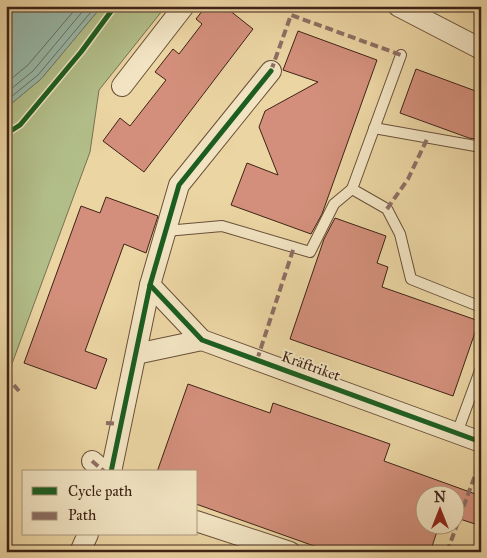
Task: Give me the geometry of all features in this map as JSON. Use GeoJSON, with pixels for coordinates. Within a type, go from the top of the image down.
{"type":"FeatureCollection","features":[{"type":"Feature","properties":{"kind":"street"},"geometry":{"type":"LineString","coordinates":[[122,86],[184,6]]}},
{"type":"Feature","properties":{"kind":"street"},"geometry":{"type":"LineString","coordinates":[[398,6],[481,49]]}},
{"type":"Feature","properties":{"kind":"street"},"geometry":{"type":"LineString","coordinates":[[111,470],[114,424],[136,354],[150,285],[179,185],[271,71]]}},
{"type":"Feature","properties":{"kind":"street","name":"Kräftriket"},"geometry":{"type":"LineString","coordinates":[[150,285],[202,340],[481,442]]}},
{"type":"Feature","properties":{"kind":"street"},"geometry":{"type":"LineString","coordinates":[[136,354],[202,340]]}},
{"type":"Feature","properties":{"kind":"street"},"geometry":{"type":"LineString","coordinates":[[198,521],[290,552]]}},
{"type":"Feature","properties":{"kind":"street"},"geometry":{"type":"LineString","coordinates":[[80,552],[87,536]]}},
{"type":"Feature","properties":{"kind":"lane"},"geometry":{"type":"LineString","coordinates":[[166,231],[222,226],[310,252],[334,204],[352,189],[401,56]]}},
{"type":"Feature","properties":{"kind":"lane"},"geometry":{"type":"LineString","coordinates":[[374,128],[481,148]]}},
{"type":"Feature","properties":{"kind":"lane"},"geometry":{"type":"LineString","coordinates":[[352,189],[387,209],[400,234],[411,279],[481,307]]}},
{"type":"Feature","properties":{"kind":"lane"},"geometry":{"type":"LineString","coordinates":[[457,433],[481,368]]}},
{"type":"Feature","properties":{"kind":"green space"},"geometry":{"type":"Polygon","coordinates":[[[102,6],[166,6],[99,90],[90,152],[6,380],[6,108],[41,79],[102,6]]]}},
{"type":"Feature","properties":{"kind":"water"},"geometry":{"type":"Polygon","coordinates":[[[6,6],[102,6],[41,79],[6,108],[6,6]]]}},
{"type":"Feature","properties":{"kind":"building"},"geometry":{"type":"Polygon","coordinates":[[[206,6],[224,6],[253,29],[144,172],[103,141],[120,118],[130,126],[166,80],[155,72],[173,49],[179,54],[202,24],[196,19],[206,6]]]}},
{"type":"Feature","properties":{"kind":"building"},"geometry":{"type":"Polygon","coordinates":[[[298,31],[377,60],[322,214],[311,234],[231,205],[247,163],[278,175],[259,127],[265,111],[318,82],[283,70],[298,31]]]}},
{"type":"Feature","properties":{"kind":"building"},"geometry":{"type":"Polygon","coordinates":[[[416,69],[481,93],[481,140],[469,138],[400,113],[416,69]]]}},
{"type":"Feature","properties":{"kind":"building"},"geometry":{"type":"Polygon","coordinates":[[[106,197],[158,216],[146,253],[124,244],[85,351],[107,359],[96,389],[24,363],[81,206],[100,213],[106,197]]]}},
{"type":"Feature","properties":{"kind":"building"},"geometry":{"type":"Polygon","coordinates":[[[335,218],[386,236],[377,263],[388,267],[382,287],[479,321],[453,396],[290,339],[324,239],[335,218]]]}},
{"type":"Feature","properties":{"kind":"building"},"geometry":{"type":"Polygon","coordinates":[[[188,384],[270,413],[273,403],[390,444],[384,461],[453,486],[414,486],[414,536],[436,536],[430,552],[331,552],[198,505],[198,470],[158,470],[188,384]]]}},
{"type":"Feature","properties":{"kind":"building"},"geometry":{"type":"Polygon","coordinates":[[[464,490],[481,496],[481,526],[464,520],[464,490]]]}},
{"type":"Feature","properties":{"kind":"marked path"},"geometry":{"type":"LineString","coordinates":[[271,71],[291,15],[401,55]]}},
{"type":"Feature","properties":{"kind":"marked path"},"geometry":{"type":"LineString","coordinates":[[387,209],[408,179],[428,137]]}},
{"type":"Feature","properties":{"kind":"marked path"},"geometry":{"type":"LineString","coordinates":[[257,360],[294,247]]}},
{"type":"Feature","properties":{"kind":"marked path"},"geometry":{"type":"LineString","coordinates":[[6,376],[19,391]]}},
{"type":"Feature","properties":{"kind":"marked path"},"geometry":{"type":"LineString","coordinates":[[106,423],[121,424]]}},
{"type":"Feature","properties":{"kind":"marked path"},"geometry":{"type":"LineString","coordinates":[[447,552],[481,459]]}},
{"type":"Feature","properties":{"kind":"marked path"},"geometry":{"type":"LineString","coordinates":[[92,461],[103,470]]}},
{"type":"Feature","properties":{"kind":"cycle path"},"geometry":{"type":"LineString","coordinates":[[6,134],[20,125],[81,52],[115,6]]}},
{"type":"Feature","properties":{"kind":"cycle path"},"geometry":{"type":"LineString","coordinates":[[111,470],[150,285],[179,185],[271,71]]}},
{"type":"Feature","properties":{"kind":"cycle path"},"geometry":{"type":"LineString","coordinates":[[150,285],[202,340],[481,442]]}}]}
